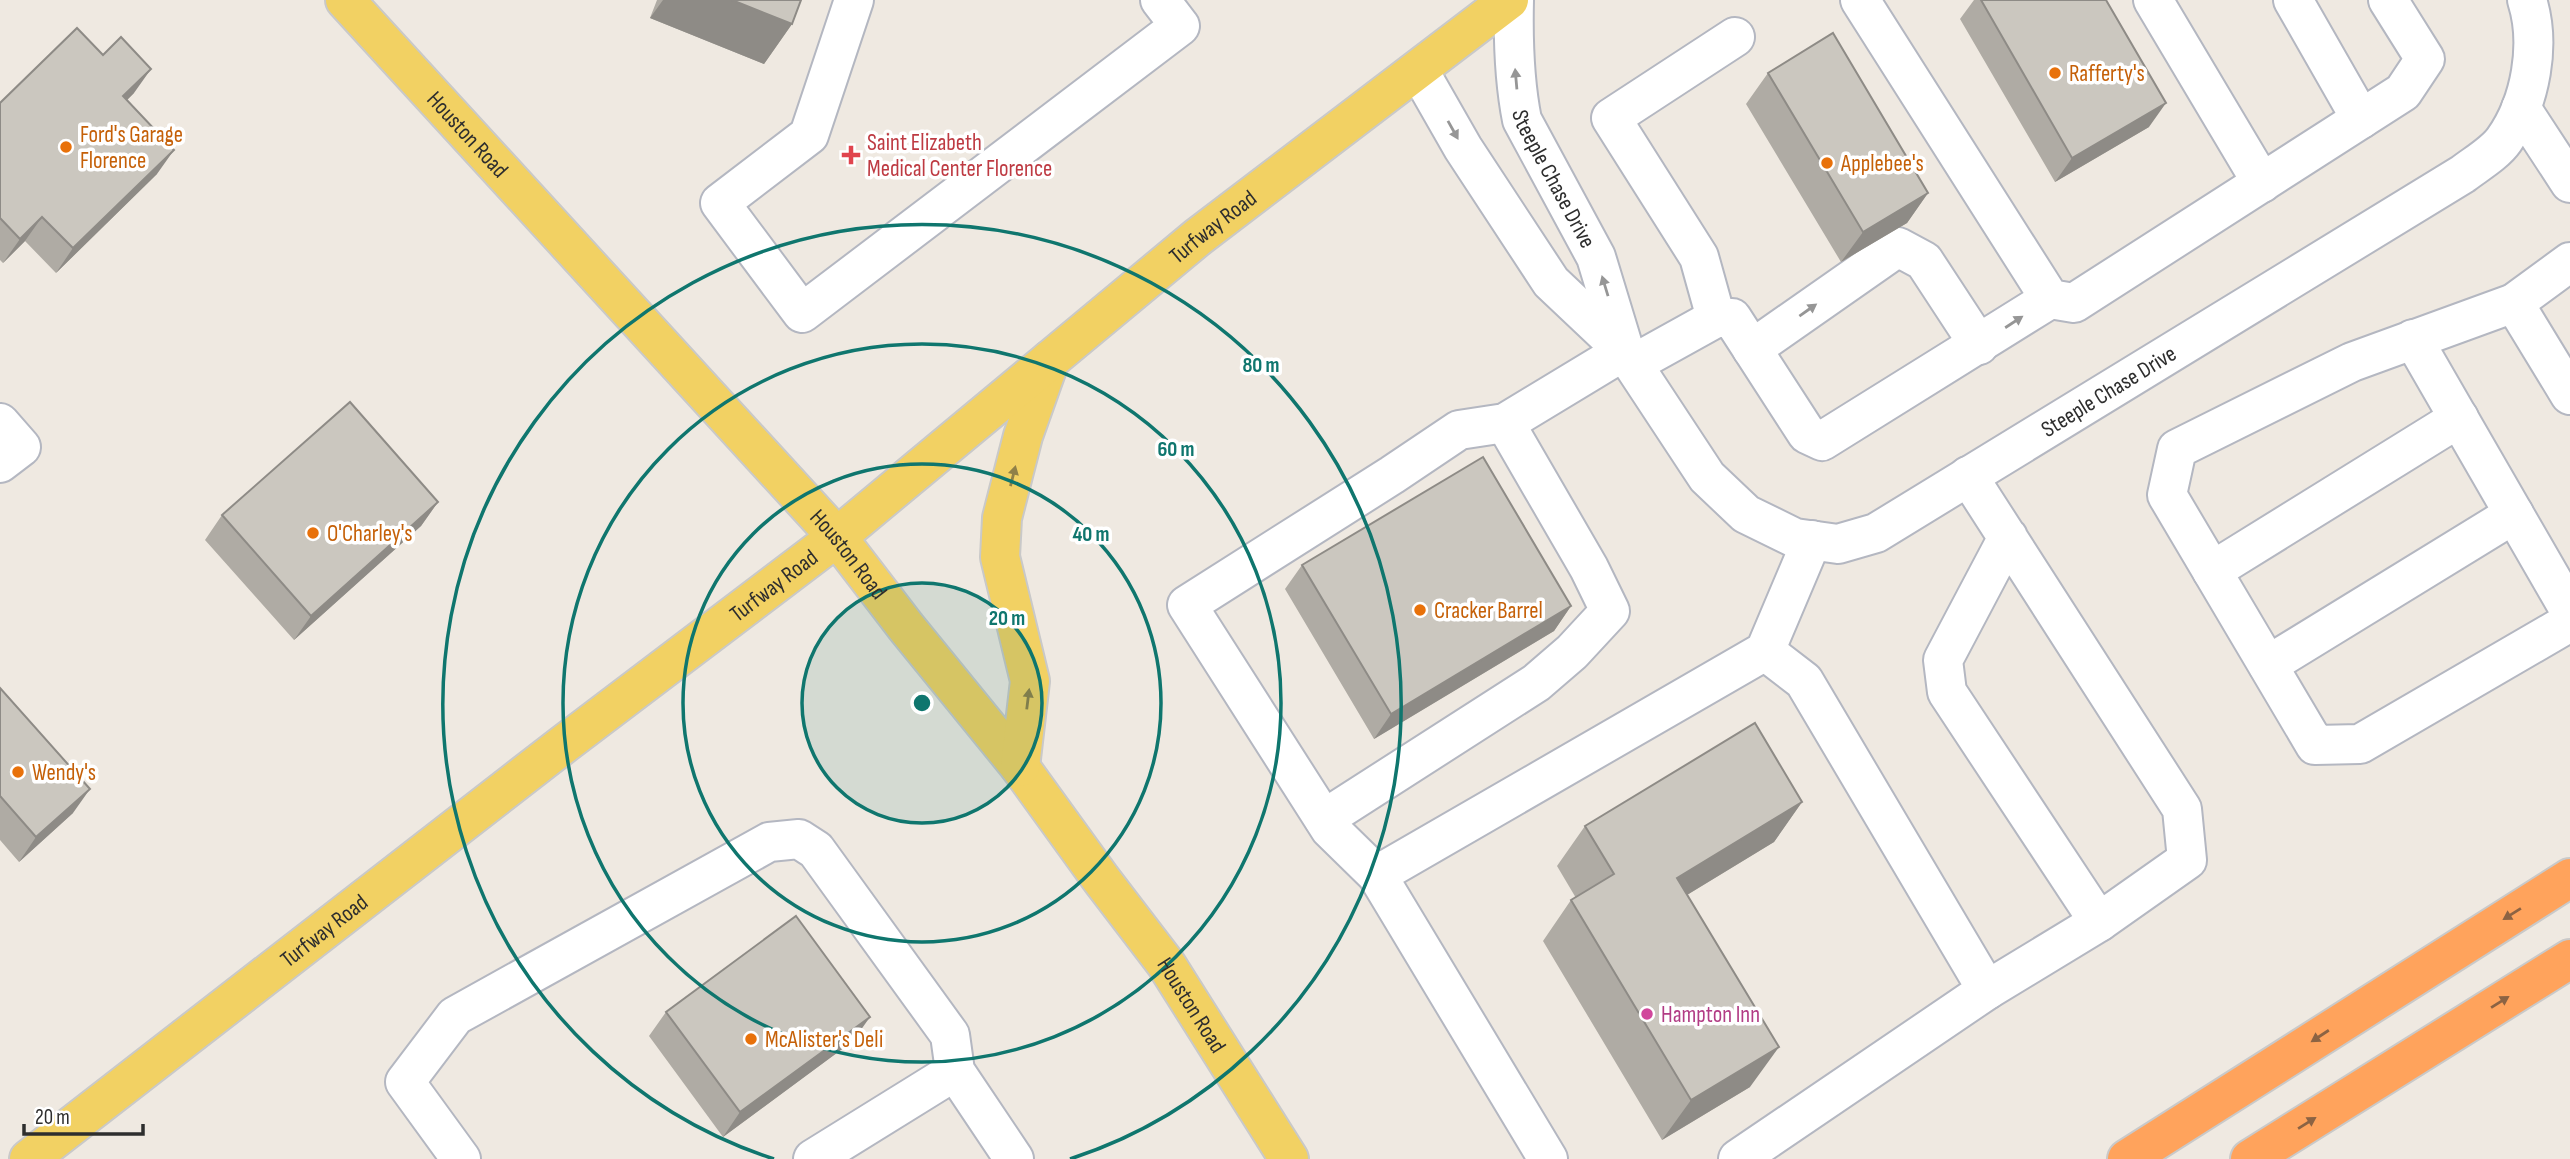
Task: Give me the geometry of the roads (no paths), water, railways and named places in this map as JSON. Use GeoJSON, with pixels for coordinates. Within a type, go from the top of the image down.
{"type":"FeatureCollection","features":[{"type":"Feature","properties":{"kind":"highway"},"geometry":{"type":"LineString","coordinates":[[2127,1159],[2570,878]]}},
{"type":"Feature","properties":{"kind":"highway"},"geometry":{"type":"LineString","coordinates":[[2250,1159],[2570,959]]}},
{"type":"Feature","properties":{"kind":"main road","name":"Houston Road"},"geometry":{"type":"LineString","coordinates":[[345,0],[837,537],[1020,767],[1101,880],[1166,964],[1289,1159]]}},
{"type":"Feature","properties":{"kind":"main road","name":"Turfway Road"},"geometry":{"type":"LineString","coordinates":[[29,1159],[564,744],[837,537],[1198,237],[1511,0]]}},
{"type":"Feature","properties":{"kind":"main road"},"geometry":{"type":"LineString","coordinates":[[1020,767],[1030,681],[1000,557],[1002,518],[1023,436],[1051,360]]}},
{"type":"Feature","properties":{"kind":"street"},"geometry":{"type":"LineString","coordinates":[[854,0],[809,135],[720,203],[802,313],[1180,26],[1160,0]]}},
{"type":"Feature","properties":{"kind":"street","name":"Steeple Chase Drive"},"geometry":{"type":"LineString","coordinates":[[1511,0],[1513,47],[1522,120],[1596,257],[1629,357]]}},
{"type":"Feature","properties":{"kind":"street"},"geometry":{"type":"LineString","coordinates":[[1860,0],[2050,299]]}},
{"type":"Feature","properties":{"kind":"street"},"geometry":{"type":"LineString","coordinates":[[2153,0],[2262,183]]}},
{"type":"Feature","properties":{"kind":"street"},"geometry":{"type":"LineString","coordinates":[[2293,0],[2361,119]]}},
{"type":"Feature","properties":{"kind":"street"},"geometry":{"type":"LineString","coordinates":[[1548,1159],[1377,875],[1330,828],[1187,605],[1459,430],[1506,423],[1629,357],[1716,318],[1732,318],[1807,434],[1822,441],[2050,299],[2074,303],[2403,92],[2425,59],[2388,0]]}},
{"type":"Feature","properties":{"kind":"street","name":"Steeple Chase Drive"},"geometry":{"type":"LineString","coordinates":[[1419,71],[1463,148],[1551,282],[1629,357],[1707,477],[1746,514],[1795,538],[1838,544],[1876,533],[2463,174],[2503,142],[2521,108],[2533,59],[2531,12],[2527,0]]}},
{"type":"Feature","properties":{"kind":"street"},"geometry":{"type":"LineString","coordinates":[[1716,318],[1699,257],[1611,118],[1735,37]]}},
{"type":"Feature","properties":{"kind":"street"},"geometry":{"type":"LineString","coordinates":[[2521,108],[2570,183]]}},
{"type":"Feature","properties":{"kind":"street"},"geometry":{"type":"LineString","coordinates":[[1752,349],[1898,247],[1924,261],[1979,345]]}},
{"type":"Feature","properties":{"kind":"street"},"geometry":{"type":"LineString","coordinates":[[2570,262],[2514,303],[2352,362],[2177,449],[2167,495],[2315,745],[2360,744],[2570,622]]}},
{"type":"Feature","properties":{"kind":"street"},"geometry":{"type":"LineString","coordinates":[[2514,303],[2570,395]]}},
{"type":"Feature","properties":{"kind":"street"},"geometry":{"type":"LineString","coordinates":[[2413,339],[2570,611]]}},
{"type":"Feature","properties":{"kind":"street"},"geometry":{"type":"LineString","coordinates":[[2212,571],[2459,418]]}},
{"type":"Feature","properties":{"kind":"street"},"geometry":{"type":"LineString","coordinates":[[0,423],[21,447],[0,463]]}},
{"type":"Feature","properties":{"kind":"street"},"geometry":{"type":"LineString","coordinates":[[1324,819],[1536,683],[1572,652],[1610,611],[1589,568],[1506,423]]}},
{"type":"Feature","properties":{"kind":"street"},"geometry":{"type":"LineString","coordinates":[[1738,1159],[1987,990],[2099,922],[2187,860],[2182,809],[1968,476]]}},
{"type":"Feature","properties":{"kind":"street"},"geometry":{"type":"LineString","coordinates":[[2268,665],[2514,514]]}},
{"type":"Feature","properties":{"kind":"street"},"geometry":{"type":"LineString","coordinates":[[2008,537],[1943,660],[1947,692],[2099,922]]}},
{"type":"Feature","properties":{"kind":"street"},"geometry":{"type":"LineString","coordinates":[[1377,875],[1765,650],[1812,540]]}},
{"type":"Feature","properties":{"kind":"street"},"geometry":{"type":"LineString","coordinates":[[1765,650],[1804,681],[1987,990]]}},
{"type":"Feature","properties":{"kind":"street"},"geometry":{"type":"LineString","coordinates":[[461,1159],[405,1083],[455,1016],[769,842],[799,839],[816,850],[950,1035],[955,1071],[1014,1159]]}},
{"type":"Feature","properties":{"kind":"street"},"geometry":{"type":"LineString","coordinates":[[813,1159],[955,1071]]}},
{"type":"Feature","properties":{"kind":"place","name":"Rafferty's"},"geometry":{"type":"Point","coordinates":[2055,73]}},
{"type":"Feature","properties":{"kind":"place","name":"Ford's Garage Florence"},"geometry":{"type":"Point","coordinates":[66,147]}},
{"type":"Feature","properties":{"kind":"place","name":"Saint Elizabeth Medical Center Florence"},"geometry":{"type":"Point","coordinates":[851,155]}},
{"type":"Feature","properties":{"kind":"place","name":"Applebee's"},"geometry":{"type":"Point","coordinates":[1827,163]}},
{"type":"Feature","properties":{"kind":"place","name":"O'Charley's"},"geometry":{"type":"Point","coordinates":[313,533]}},
{"type":"Feature","properties":{"kind":"place","name":"Cracker Barrel"},"geometry":{"type":"Point","coordinates":[1420,610]}},
{"type":"Feature","properties":{"kind":"place","name":"Wendy's"},"geometry":{"type":"Point","coordinates":[18,772]}},
{"type":"Feature","properties":{"kind":"place","name":"Hampton Inn"},"geometry":{"type":"Point","coordinates":[1647,1014]}},
{"type":"Feature","properties":{"kind":"place","name":"McAlister's Deli"},"geometry":{"type":"Point","coordinates":[751,1039]}}]}
